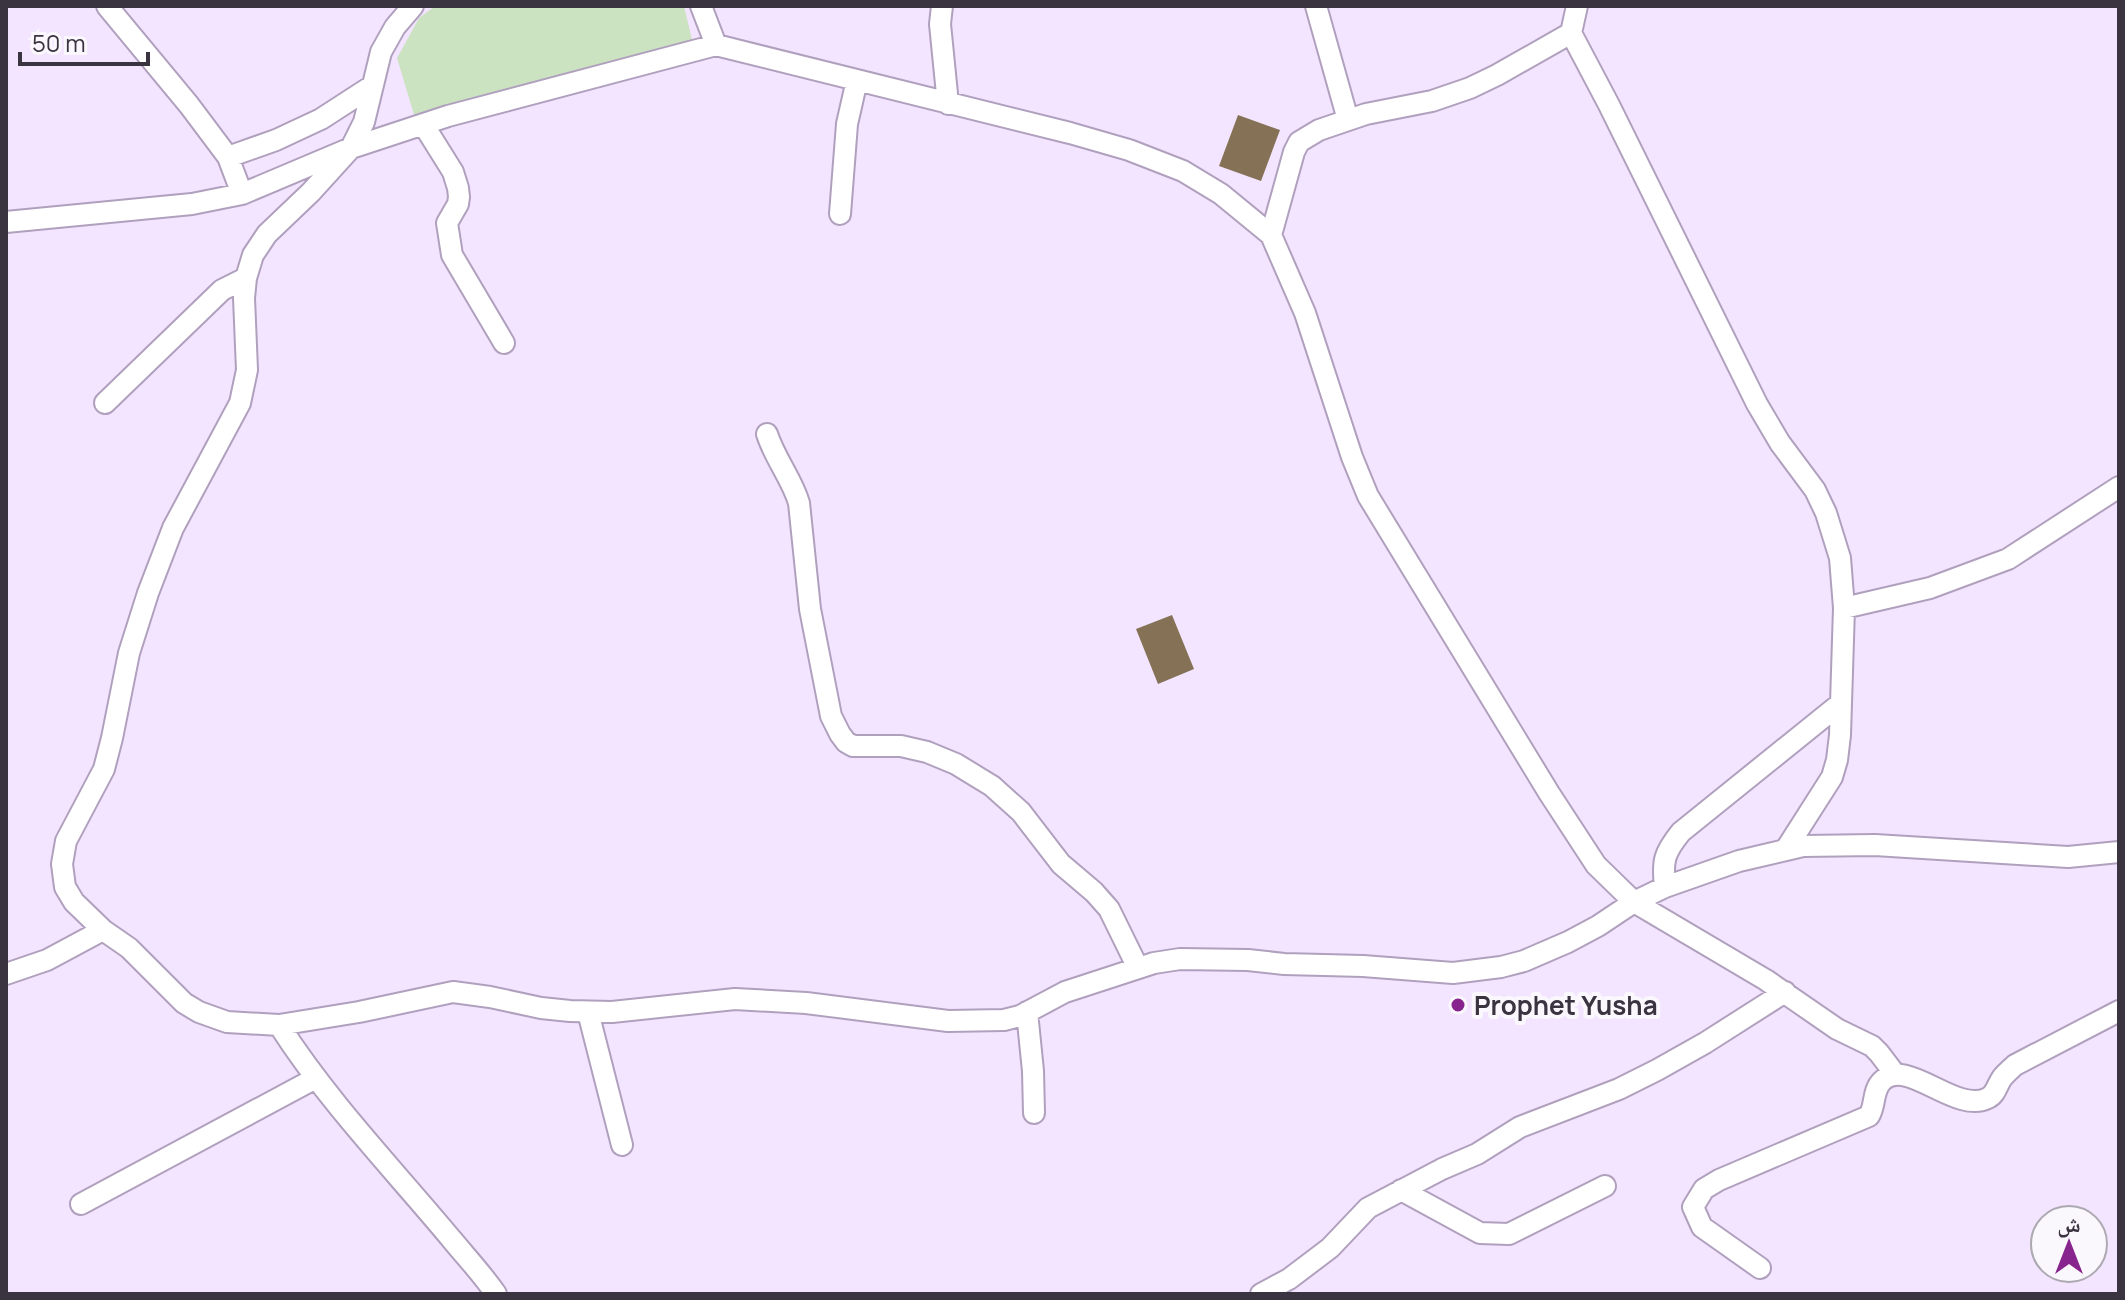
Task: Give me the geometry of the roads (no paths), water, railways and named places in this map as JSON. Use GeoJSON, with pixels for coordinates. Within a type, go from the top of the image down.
{"type":"FeatureCollection","features":[{"type":"Feature","properties":{"kind":"street"},"geometry":{"type":"LineString","coordinates":[[107,6],[228,157],[242,194]]}},
{"type":"Feature","properties":{"kind":"street"},"geometry":{"type":"LineString","coordinates":[[413,6],[395,27],[381,52],[364,122],[351,148],[267,234],[253,255],[244,298],[247,370],[240,403],[173,528],[129,653],[104,769],[66,841],[62,864],[65,887],[74,902],[103,930],[129,948],[184,1003],[199,1012],[227,1022],[279,1025],[372,1010],[453,992],[541,1008],[588,1012],[651,1009],[735,999],[806,1003],[948,1021],[1004,1020],[1065,992],[1154,963],[1180,959],[1453,973],[1524,961],[1598,926],[1634,902],[1665,887],[1739,861],[1786,849],[1833,844],[1875,845],[2068,857],[2119,852]]}},
{"type":"Feature","properties":{"kind":"street"},"geometry":{"type":"LineString","coordinates":[[701,6],[716,45]]}},
{"type":"Feature","properties":{"kind":"street"},"geometry":{"type":"LineString","coordinates":[[942,6],[940,24],[948,104]]}},
{"type":"Feature","properties":{"kind":"street"},"geometry":{"type":"LineString","coordinates":[[1316,6],[1348,120]]}},
{"type":"Feature","properties":{"kind":"street"},"geometry":{"type":"LineString","coordinates":[[1577,6],[1571,33],[1757,404],[1780,443],[1815,490],[1840,558],[1844,608],[1837,760],[1832,777],[1786,849]]}},
{"type":"Feature","properties":{"kind":"street"},"geometry":{"type":"LineString","coordinates":[[1271,235],[1299,142],[1319,130],[1366,114],[1451,96],[1497,75],[1571,33]]}},
{"type":"Feature","properties":{"kind":"street"},"geometry":{"type":"LineString","coordinates":[[6,222],[192,204],[242,194],[351,148],[448,116],[716,45],[1070,133],[1129,150],[1183,171],[1221,194],[1271,235],[1305,313],[1352,457],[1368,496],[1556,805],[1596,865],[1634,902],[1785,992],[1837,1029],[1872,1046],[1895,1074]]}},
{"type":"Feature","properties":{"kind":"street"},"geometry":{"type":"LineString","coordinates":[[840,214],[847,124],[857,80]]}},
{"type":"Feature","properties":{"kind":"street"},"geometry":{"type":"LineString","coordinates":[[228,157],[276,140],[321,119],[372,86]]}},
{"type":"Feature","properties":{"kind":"street"},"geometry":{"type":"LineString","coordinates":[[423,124],[453,172],[458,188],[458,204],[447,223],[452,255],[504,343]]}},
{"type":"Feature","properties":{"kind":"street"},"geometry":{"type":"LineString","coordinates":[[105,403],[222,290],[246,278]]}},
{"type":"Feature","properties":{"kind":"street"},"geometry":{"type":"LineString","coordinates":[[767,434],[799,503],[810,609],[831,716],[840,734],[853,746],[901,746],[927,752],[956,764],[992,786],[1021,812],[1061,864],[1109,909],[1138,968]]}},
{"type":"Feature","properties":{"kind":"street"},"geometry":{"type":"LineString","coordinates":[[1844,608],[1930,588],[2008,559],[2119,487]]}},
{"type":"Feature","properties":{"kind":"street"},"geometry":{"type":"LineString","coordinates":[[1665,887],[1662,864],[1669,847],[1681,832],[1841,703]]}},
{"type":"Feature","properties":{"kind":"street"},"geometry":{"type":"LineString","coordinates":[[8,976],[47,960],[103,930]]}},
{"type":"Feature","properties":{"kind":"street"},"geometry":{"type":"LineString","coordinates":[[1261,1294],[1289,1279],[1330,1248],[1368,1208],[1477,1154],[1520,1127],[1619,1089],[1657,1070],[1785,992]]}},
{"type":"Feature","properties":{"kind":"street"},"geometry":{"type":"LineString","coordinates":[[1760,1268],[1702,1227],[1693,1207],[1704,1189],[1869,1116],[1876,1089],[1888,1076],[1895,1074],[1911,1078],[1974,1102],[1986,1100],[1995,1093],[2004,1074],[2015,1065],[2119,1011]]}},
{"type":"Feature","properties":{"kind":"street"},"geometry":{"type":"LineString","coordinates":[[588,1012],[622,1145]]}},
{"type":"Feature","properties":{"kind":"street"},"geometry":{"type":"LineString","coordinates":[[1027,1012],[1034,1113]]}},
{"type":"Feature","properties":{"kind":"street"},"geometry":{"type":"LineString","coordinates":[[279,1025],[359,1132],[422,1202],[496,1294]]}},
{"type":"Feature","properties":{"kind":"street"},"geometry":{"type":"LineString","coordinates":[[81,1204],[316,1078]]}},
{"type":"Feature","properties":{"kind":"street"},"geometry":{"type":"LineString","coordinates":[[1401,1190],[1480,1233],[1509,1234],[1605,1186]]}},
{"type":"Feature","properties":{"kind":"place","name":"Prophet Yusha"},"geometry":{"type":"Point","coordinates":[1458,1005]}}]}
